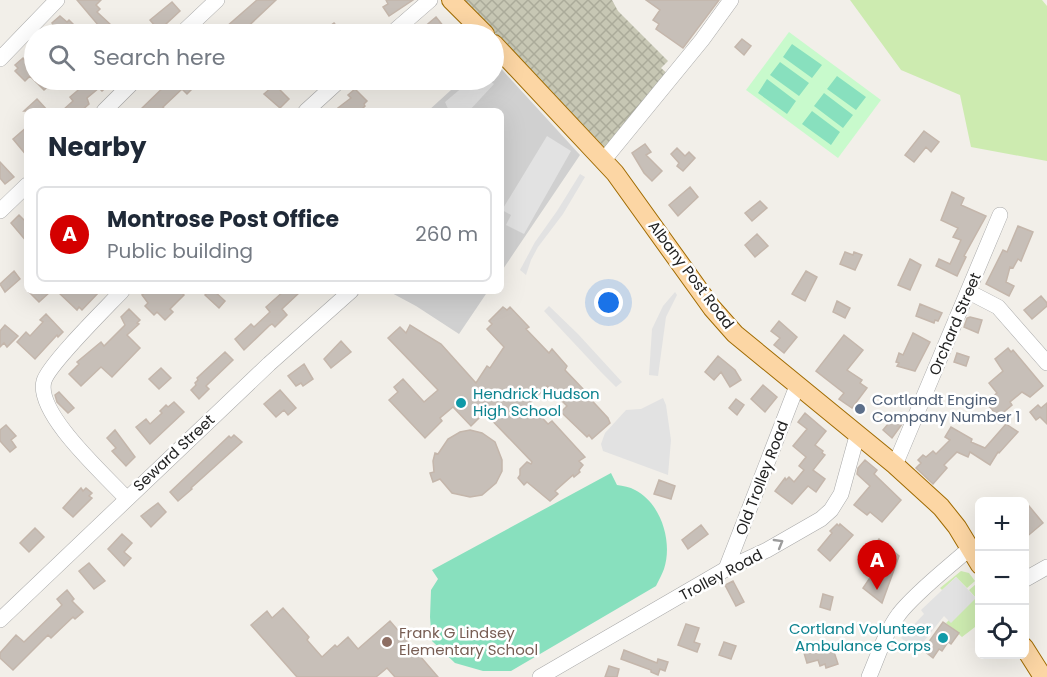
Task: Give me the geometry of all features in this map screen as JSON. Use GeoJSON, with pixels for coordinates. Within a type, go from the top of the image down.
{"type":"FeatureCollection","features":[{"type":"Feature","properties":{"kind":"main road"},"geometry":{"type":"LineString","coordinates":[[451,0],[474,24]]}},
{"type":"Feature","properties":{"kind":"main road","name":"Albany Post Road"},"geometry":{"type":"LineString","coordinates":[[504,55],[615,173],[712,308],[735,334],[895,465],[941,507],[957,527],[975,556]]}},
{"type":"Feature","properties":{"kind":"main road"},"geometry":{"type":"LineString","coordinates":[[1029,655],[1042,677]]}},
{"type":"Feature","properties":{"kind":"street"},"geometry":{"type":"LineString","coordinates":[[34,24],[57,0]]}},
{"type":"Feature","properties":{"kind":"street"},"geometry":{"type":"LineString","coordinates":[[192,24],[217,0]]}},
{"type":"Feature","properties":{"kind":"street"},"geometry":{"type":"LineString","coordinates":[[402,24],[430,0]]}},
{"type":"Feature","properties":{"kind":"street"},"geometry":{"type":"LineString","coordinates":[[603,161],[702,40],[731,0]]}},
{"type":"Feature","properties":{"kind":"street"},"geometry":{"type":"LineString","coordinates":[[0,60],[24,35]]}},
{"type":"Feature","properties":{"kind":"street"},"geometry":{"type":"LineString","coordinates":[[107,108],[125,90]]}},
{"type":"Feature","properties":{"kind":"street"},"geometry":{"type":"LineString","coordinates":[[309,108],[329,90]]}},
{"type":"Feature","properties":{"kind":"street"},"geometry":{"type":"LineString","coordinates":[[0,211],[24,188]]}},
{"type":"Feature","properties":{"kind":"street","name":"Orchard Street"},"geometry":{"type":"LineString","coordinates":[[895,465],[1000,215]]}},
{"type":"Feature","properties":{"kind":"street"},"geometry":{"type":"LineString","coordinates":[[969,292],[998,307],[1047,363]]}},
{"type":"Feature","properties":{"kind":"street"},"geometry":{"type":"LineString","coordinates":[[119,294],[56,363],[45,379],[43,390],[48,407],[57,423],[126,498]]}},
{"type":"Feature","properties":{"kind":"street","name":"Seward Street"},"geometry":{"type":"LineString","coordinates":[[0,620],[126,498],[348,294]]}},
{"type":"Feature","properties":{"kind":"street","name":"Old Trolley Road"},"geometry":{"type":"LineString","coordinates":[[726,569],[797,386]]}},
{"type":"Feature","properties":{"kind":"street","name":"Trolley Road"},"geometry":{"type":"LineString","coordinates":[[540,677],[726,569],[776,545],[821,519],[831,510],[841,494],[857,436]]}},
{"type":"Feature","properties":{"kind":"street"},"geometry":{"type":"LineString","coordinates":[[869,677],[882,645],[899,614],[970,548]]}},
{"type":"Feature","properties":{"kind":"street"},"geometry":{"type":"LineString","coordinates":[[1029,577],[1047,567]]}},
{"type":"Feature","properties":{"kind":"shaded area"},"geometry":{"type":"Polygon","coordinates":[[[463,0],[612,0],[618,11],[668,61],[661,68],[670,76],[605,148],[504,43],[504,24],[486,24],[463,0]]]}},
{"type":"Feature","properties":{"kind":"shaded area"},"geometry":{"type":"Polygon","coordinates":[[[504,72],[580,155],[504,268],[504,108],[431,108],[451,90],[504,90],[504,72]]]}},
{"type":"Feature","properties":{"kind":"shaded area"},"geometry":{"type":"Polygon","coordinates":[[[459,90],[488,90],[472,108],[448,108],[445,102],[459,90]]]}},
{"type":"Feature","properties":{"kind":"shaded area"},"geometry":{"type":"Polygon","coordinates":[[[547,136],[571,151],[524,234],[506,225],[511,215],[504,211],[504,207],[547,136]]]}},
{"type":"Feature","properties":{"kind":"shaded area"},"geometry":{"type":"Polygon","coordinates":[[[580,174],[585,177],[563,214],[538,247],[526,275],[520,270],[535,242],[580,174]]]}},
{"type":"Feature","properties":{"kind":"shaded area"},"geometry":{"type":"Polygon","coordinates":[[[675,292],[677,295],[666,317],[658,376],[649,375],[652,329],[663,306],[675,292]]]}},
{"type":"Feature","properties":{"kind":"shaded area"},"geometry":{"type":"Polygon","coordinates":[[[394,294],[486,294],[459,334],[394,294]]]}},
{"type":"Feature","properties":{"kind":"shaded area"},"geometry":{"type":"Polygon","coordinates":[[[549,306],[622,382],[616,387],[601,372],[544,311],[549,306]]]}},
{"type":"Feature","properties":{"kind":"shaded area"},"geometry":{"type":"Polygon","coordinates":[[[663,398],[671,440],[668,475],[603,451],[601,444],[605,433],[626,410],[641,409],[663,398]]]}},
{"type":"Feature","properties":{"kind":"shaded area"},"geometry":{"type":"Polygon","coordinates":[[[956,577],[975,597],[951,623],[944,616],[917,650],[901,638],[924,614],[921,610],[956,577]]]}},
{"type":"Feature","properties":{"kind":"green space"},"geometry":{"type":"Polygon","coordinates":[[[850,0],[1042,0],[1047,6],[1047,161],[971,147],[960,95],[901,70],[850,0]]]}},
{"type":"Feature","properties":{"kind":"green space"},"geometry":{"type":"Polygon","coordinates":[[[789,32],[881,100],[838,158],[746,90],[789,32]]]}},
{"type":"Feature","properties":{"kind":"green space"},"geometry":{"type":"Polygon","coordinates":[[[792,44],[822,65],[812,78],[783,57],[792,44]]]}},
{"type":"Feature","properties":{"kind":"green space"},"geometry":{"type":"Polygon","coordinates":[[[780,62],[809,83],[799,96],[770,75],[780,62]]]}},
{"type":"Feature","properties":{"kind":"green space"},"geometry":{"type":"Polygon","coordinates":[[[837,76],[866,97],[856,110],[827,89],[837,76]]]}},
{"type":"Feature","properties":{"kind":"green space"},"geometry":{"type":"Polygon","coordinates":[[[767,79],[796,101],[787,114],[758,93],[767,79]]]}},
{"type":"Feature","properties":{"kind":"green space"},"geometry":{"type":"Polygon","coordinates":[[[824,93],[853,115],[843,128],[814,106],[824,93]]]}},
{"type":"Feature","properties":{"kind":"green space"},"geometry":{"type":"Polygon","coordinates":[[[812,111],[840,132],[831,145],[802,124],[812,111]]]}},
{"type":"Feature","properties":{"kind":"green space"},"geometry":{"type":"Polygon","coordinates":[[[611,473],[617,485],[631,488],[644,496],[652,504],[663,524],[667,547],[666,558],[664,569],[656,586],[511,671],[483,671],[455,663],[432,641],[431,590],[438,579],[432,570],[611,473]]]}},
{"type":"Feature","properties":{"kind":"green space"},"geometry":{"type":"Polygon","coordinates":[[[961,571],[969,573],[975,581],[967,588],[956,577],[942,590],[940,588],[961,571]]]}},
{"type":"Feature","properties":{"kind":"green space"},"geometry":{"type":"Polygon","coordinates":[[[975,585],[975,597],[969,590],[975,585]]]}},
{"type":"Feature","properties":{"kind":"green space"},"geometry":{"type":"Polygon","coordinates":[[[975,597],[975,627],[962,637],[946,623],[949,620],[951,622],[975,597]]]}},
{"type":"Feature","properties":{"kind":"building"},"geometry":{"type":"Polygon","coordinates":[[[77,0],[101,0],[96,5],[100,9],[97,12],[110,24],[97,24],[77,0]]]}},
{"type":"Feature","properties":{"kind":"building"},"geometry":{"type":"Polygon","coordinates":[[[257,0],[276,0],[251,24],[229,24],[257,0]]]}},
{"type":"Feature","properties":{"kind":"building"},"geometry":{"type":"Polygon","coordinates":[[[386,0],[413,0],[389,16],[383,7],[388,4],[386,0]]]}},
{"type":"Feature","properties":{"kind":"building"},"geometry":{"type":"Polygon","coordinates":[[[646,0],[719,0],[683,48],[656,29],[659,24],[653,20],[660,10],[646,0]]]}},
{"type":"Feature","properties":{"kind":"building"},"geometry":{"type":"Polygon","coordinates":[[[172,2],[180,11],[166,24],[153,24],[150,20],[172,2]]]}},
{"type":"Feature","properties":{"kind":"building"},"geometry":{"type":"Polygon","coordinates":[[[60,16],[73,24],[52,24],[60,16]]]}},
{"type":"Feature","properties":{"kind":"building"},"geometry":{"type":"Polygon","coordinates":[[[436,17],[442,24],[428,24],[436,17]]]}},
{"type":"Feature","properties":{"kind":"building"},"geometry":{"type":"Polygon","coordinates":[[[742,39],[751,46],[744,55],[735,47],[742,39]]]}},
{"type":"Feature","properties":{"kind":"building"},"geometry":{"type":"Polygon","coordinates":[[[24,59],[24,80],[15,71],[18,68],[15,65],[24,59]]]}},
{"type":"Feature","properties":{"kind":"building"},"geometry":{"type":"Polygon","coordinates":[[[78,90],[97,90],[87,98],[89,104],[84,108],[65,108],[73,101],[70,97],[78,90]]]}},
{"type":"Feature","properties":{"kind":"building"},"geometry":{"type":"Polygon","coordinates":[[[161,90],[181,90],[164,108],[142,108],[161,90]]]}},
{"type":"Feature","properties":{"kind":"building"},"geometry":{"type":"Polygon","coordinates":[[[269,90],[280,90],[289,99],[280,108],[264,94],[269,90]]]}},
{"type":"Feature","properties":{"kind":"building"},"geometry":{"type":"Polygon","coordinates":[[[356,90],[367,101],[365,106],[363,108],[338,108],[351,98],[348,95],[356,90]]]}},
{"type":"Feature","properties":{"kind":"building"},"geometry":{"type":"Polygon","coordinates":[[[37,99],[45,108],[27,108],[37,99]]]}},
{"type":"Feature","properties":{"kind":"building"},"geometry":{"type":"Polygon","coordinates":[[[24,130],[24,152],[13,139],[24,130]]]}},
{"type":"Feature","properties":{"kind":"building"},"geometry":{"type":"Polygon","coordinates":[[[924,131],[939,142],[931,152],[926,147],[914,162],[905,155],[924,131]]]}},
{"type":"Feature","properties":{"kind":"building"},"geometry":{"type":"Polygon","coordinates":[[[645,144],[651,152],[646,155],[662,171],[652,181],[644,173],[632,153],[645,144]]]}},
{"type":"Feature","properties":{"kind":"building"},"geometry":{"type":"Polygon","coordinates":[[[677,148],[685,156],[689,152],[695,158],[683,171],[677,166],[679,163],[671,154],[677,148]]]}},
{"type":"Feature","properties":{"kind":"building"},"geometry":{"type":"Polygon","coordinates":[[[0,162],[14,177],[5,184],[0,178],[0,162]]]}},
{"type":"Feature","properties":{"kind":"building"},"geometry":{"type":"Polygon","coordinates":[[[690,187],[698,197],[678,216],[669,205],[690,187]]]}},
{"type":"Feature","properties":{"kind":"building"},"geometry":{"type":"Polygon","coordinates":[[[952,192],[964,198],[961,205],[986,216],[964,256],[966,257],[957,276],[936,266],[939,259],[950,264],[961,240],[953,237],[958,228],[941,220],[952,192]]]}},
{"type":"Feature","properties":{"kind":"building"},"geometry":{"type":"Polygon","coordinates":[[[760,201],[767,208],[752,221],[745,213],[760,201]]]}},
{"type":"Feature","properties":{"kind":"building"},"geometry":{"type":"Polygon","coordinates":[[[19,215],[24,220],[24,238],[11,223],[19,215]]]}},
{"type":"Feature","properties":{"kind":"building"},"geometry":{"type":"Polygon","coordinates":[[[1018,226],[1033,232],[1021,261],[1018,259],[1013,268],[1010,267],[1006,282],[1014,286],[1009,296],[986,284],[1003,250],[1007,252],[1018,226]]]}},
{"type":"Feature","properties":{"kind":"building"},"geometry":{"type":"Polygon","coordinates":[[[757,234],[768,246],[755,257],[745,245],[757,234]]]}},
{"type":"Feature","properties":{"kind":"building"},"geometry":{"type":"Polygon","coordinates":[[[845,252],[862,255],[855,270],[840,264],[845,252]]]}},
{"type":"Feature","properties":{"kind":"building"},"geometry":{"type":"Polygon","coordinates":[[[910,259],[921,265],[910,290],[898,285],[910,259]]]}},
{"type":"Feature","properties":{"kind":"building"},"geometry":{"type":"Polygon","coordinates":[[[14,271],[20,279],[5,292],[0,284],[14,271]]]}},
{"type":"Feature","properties":{"kind":"building"},"geometry":{"type":"Polygon","coordinates":[[[806,271],[817,277],[805,301],[792,294],[806,271]]]}},
{"type":"Feature","properties":{"kind":"building"},"geometry":{"type":"Polygon","coordinates":[[[31,294],[48,294],[39,302],[31,294]]]}},
{"type":"Feature","properties":{"kind":"building"},"geometry":{"type":"Polygon","coordinates":[[[60,294],[97,294],[82,310],[79,307],[77,310],[60,294]]]}},
{"type":"Feature","properties":{"kind":"building"},"geometry":{"type":"Polygon","coordinates":[[[217,294],[225,301],[219,308],[205,295],[217,294]]]}},
{"type":"Feature","properties":{"kind":"building"},"geometry":{"type":"Polygon","coordinates":[[[281,294],[298,294],[282,309],[287,315],[275,327],[272,324],[269,326],[244,350],[235,339],[251,324],[254,327],[270,312],[266,307],[281,294]]]}},
{"type":"Feature","properties":{"kind":"building"},"geometry":{"type":"Polygon","coordinates":[[[142,295],[184,295],[170,309],[173,312],[165,320],[157,312],[154,315],[145,306],[148,303],[142,295]]]}},
{"type":"Feature","properties":{"kind":"building"},"geometry":{"type":"Polygon","coordinates":[[[1041,296],[1047,306],[1032,319],[1024,310],[1041,296]]]}},
{"type":"Feature","properties":{"kind":"building"},"geometry":{"type":"Polygon","coordinates":[[[837,301],[850,308],[845,318],[833,312],[837,301]]]}},
{"type":"Feature","properties":{"kind":"building"},"geometry":{"type":"Polygon","coordinates":[[[920,304],[942,313],[938,321],[935,320],[934,323],[916,316],[920,304]]]}},
{"type":"Feature","properties":{"kind":"building","name":"Hendrick Hudson High School"},"geometry":{"type":"Polygon","coordinates":[[[503,307],[507,310],[510,307],[529,327],[526,329],[549,353],[552,349],[567,366],[565,370],[610,423],[592,439],[589,435],[587,437],[561,412],[567,406],[547,386],[529,404],[548,424],[552,421],[585,457],[579,461],[583,465],[580,472],[574,477],[573,475],[555,491],[558,494],[550,501],[527,482],[524,485],[518,478],[520,469],[527,462],[531,464],[532,462],[482,410],[483,414],[471,426],[453,407],[440,418],[442,421],[425,438],[389,400],[398,392],[394,387],[403,379],[424,402],[438,390],[388,338],[400,327],[406,333],[410,325],[441,344],[476,383],[487,366],[490,368],[504,347],[487,329],[492,324],[489,321],[503,307]]]}},
{"type":"Feature","properties":{"kind":"building"},"geometry":{"type":"Polygon","coordinates":[[[129,309],[140,320],[137,323],[139,324],[127,335],[140,348],[112,377],[101,367],[81,386],[69,374],[79,364],[77,362],[101,342],[104,346],[125,325],[121,317],[129,309]]]}},
{"type":"Feature","properties":{"kind":"building"},"geometry":{"type":"Polygon","coordinates":[[[46,314],[63,332],[58,337],[57,335],[35,359],[17,342],[26,332],[30,336],[43,322],[40,320],[46,314]]]}},
{"type":"Feature","properties":{"kind":"building"},"geometry":{"type":"Polygon","coordinates":[[[967,318],[982,320],[978,333],[964,327],[967,318]]]}},
{"type":"Feature","properties":{"kind":"building"},"geometry":{"type":"Polygon","coordinates":[[[779,321],[797,337],[784,353],[774,345],[780,338],[771,331],[779,321]]]}},
{"type":"Feature","properties":{"kind":"building"},"geometry":{"type":"Polygon","coordinates":[[[5,325],[18,336],[7,347],[4,343],[0,347],[0,331],[5,325]]]}},
{"type":"Feature","properties":{"kind":"building"},"geometry":{"type":"Polygon","coordinates":[[[913,333],[930,342],[915,371],[897,366],[899,363],[896,362],[899,353],[903,355],[913,333]]]}},
{"type":"Feature","properties":{"kind":"building"},"geometry":{"type":"Polygon","coordinates":[[[844,335],[863,350],[847,370],[862,380],[860,383],[867,388],[852,408],[839,399],[844,393],[816,371],[844,335]]]}},
{"type":"Feature","properties":{"kind":"building"},"geometry":{"type":"Polygon","coordinates":[[[341,341],[351,352],[331,368],[324,359],[341,341]]]}},
{"type":"Feature","properties":{"kind":"building"},"geometry":{"type":"Polygon","coordinates":[[[1008,348],[1011,352],[1013,350],[1043,386],[1030,397],[1022,392],[998,417],[986,402],[997,393],[989,383],[1003,371],[995,359],[1008,348]]]}},
{"type":"Feature","properties":{"kind":"building"},"geometry":{"type":"Polygon","coordinates":[[[225,352],[233,360],[206,386],[209,389],[199,399],[191,390],[196,385],[197,378],[225,352]]]}},
{"type":"Feature","properties":{"kind":"building"},"geometry":{"type":"Polygon","coordinates":[[[957,353],[969,357],[966,366],[954,362],[957,353]]]}},
{"type":"Feature","properties":{"kind":"building"},"geometry":{"type":"Polygon","coordinates":[[[718,356],[735,370],[741,380],[730,387],[721,372],[714,380],[705,372],[718,356]]]}},
{"type":"Feature","properties":{"kind":"building"},"geometry":{"type":"Polygon","coordinates":[[[304,364],[313,379],[303,386],[301,383],[296,386],[288,376],[304,364]]]}},
{"type":"Feature","properties":{"kind":"building"},"geometry":{"type":"Polygon","coordinates":[[[161,368],[171,378],[159,389],[149,379],[161,368]]]}},
{"type":"Feature","properties":{"kind":"building"},"geometry":{"type":"Polygon","coordinates":[[[763,385],[777,397],[765,412],[751,399],[763,385]]]}},
{"type":"Feature","properties":{"kind":"building"},"geometry":{"type":"Polygon","coordinates":[[[280,390],[296,408],[288,415],[284,410],[276,417],[264,404],[280,390]]]}},
{"type":"Feature","properties":{"kind":"building"},"geometry":{"type":"Polygon","coordinates":[[[59,392],[74,408],[68,413],[57,402],[55,395],[59,392]]]}},
{"type":"Feature","properties":{"kind":"building"},"geometry":{"type":"Polygon","coordinates":[[[736,399],[744,405],[737,415],[729,408],[736,399]]]}},
{"type":"Feature","properties":{"kind":"building"},"geometry":{"type":"Polygon","coordinates":[[[174,402],[184,412],[150,444],[136,427],[146,419],[150,424],[162,413],[160,411],[166,405],[168,407],[174,402]]]}},
{"type":"Feature","properties":{"kind":"building"},"geometry":{"type":"Polygon","coordinates":[[[1047,403],[1047,424],[1040,417],[1036,420],[1030,412],[1038,405],[1041,408],[1047,403]]]}},
{"type":"Feature","properties":{"kind":"building"},"geometry":{"type":"Polygon","coordinates":[[[805,413],[826,431],[815,445],[825,455],[813,470],[825,479],[816,492],[808,486],[792,504],[775,491],[785,478],[786,480],[789,477],[794,482],[804,470],[799,466],[806,457],[793,446],[807,429],[798,422],[805,413]]]}},
{"type":"Feature","properties":{"kind":"building"},"geometry":{"type":"Polygon","coordinates":[[[894,417],[902,424],[892,438],[883,430],[894,417]]]}},
{"type":"Feature","properties":{"kind":"building"},"geometry":{"type":"Polygon","coordinates":[[[1006,424],[1018,432],[998,452],[990,465],[970,452],[968,457],[957,452],[944,465],[947,468],[933,484],[916,468],[921,463],[918,460],[923,455],[926,457],[933,451],[936,454],[950,440],[945,437],[951,427],[972,439],[971,442],[985,448],[1006,424]]]}},
{"type":"Feature","properties":{"kind":"building"},"geometry":{"type":"Polygon","coordinates":[[[6,425],[16,436],[11,440],[16,447],[10,452],[0,441],[0,430],[6,425]]]}},
{"type":"Feature","properties":{"kind":"building"},"geometry":{"type":"Polygon","coordinates":[[[115,430],[135,457],[126,466],[112,451],[116,448],[107,438],[115,430]]]}},
{"type":"Feature","properties":{"kind":"building"},"geometry":{"type":"Polygon","coordinates":[[[470,430],[482,433],[495,442],[502,460],[502,471],[496,483],[482,495],[470,497],[452,493],[440,479],[433,482],[430,473],[434,472],[435,453],[438,454],[448,439],[460,432],[470,430]]]}},
{"type":"Feature","properties":{"kind":"building"},"geometry":{"type":"Polygon","coordinates":[[[234,435],[242,442],[178,501],[170,492],[229,436],[231,438],[234,435]]]}},
{"type":"Feature","properties":{"kind":"building"},"geometry":{"type":"Polygon","coordinates":[[[865,460],[877,470],[874,474],[901,500],[882,522],[870,512],[867,515],[854,505],[870,486],[857,474],[858,468],[865,460]]]}},
{"type":"Feature","properties":{"kind":"building"},"geometry":{"type":"Polygon","coordinates":[[[659,480],[675,486],[671,499],[654,494],[659,480]]]}},
{"type":"Feature","properties":{"kind":"building"},"geometry":{"type":"Polygon","coordinates":[[[81,488],[83,491],[86,488],[92,493],[89,496],[92,498],[73,517],[63,508],[81,488]]]}},
{"type":"Feature","properties":{"kind":"building"},"geometry":{"type":"Polygon","coordinates":[[[158,503],[166,512],[151,527],[141,516],[158,503]]]}},
{"type":"Feature","properties":{"kind":"building"},"geometry":{"type":"Polygon","coordinates":[[[1029,506],[1043,523],[1029,535],[1029,506]]]}},
{"type":"Feature","properties":{"kind":"building"},"geometry":{"type":"Polygon","coordinates":[[[837,524],[853,535],[830,561],[818,550],[837,524]]]}},
{"type":"Feature","properties":{"kind":"building"},"geometry":{"type":"Polygon","coordinates":[[[701,525],[708,534],[688,549],[682,540],[701,525]]]}},
{"type":"Feature","properties":{"kind":"building"},"geometry":{"type":"Polygon","coordinates":[[[35,528],[44,537],[29,552],[20,543],[35,528]]]}},
{"type":"Feature","properties":{"kind":"building"},"geometry":{"type":"Polygon","coordinates":[[[122,534],[132,543],[124,552],[131,558],[124,566],[108,549],[122,534]]]}},
{"type":"Feature","properties":{"kind":"building"},"geometry":{"type":"Polygon","coordinates":[[[879,539],[899,556],[882,603],[863,588],[878,566],[866,555],[879,539]]]}},
{"type":"Feature","properties":{"kind":"building"},"geometry":{"type":"Polygon","coordinates":[[[89,563],[105,581],[94,589],[79,571],[89,563]]]}},
{"type":"Feature","properties":{"kind":"building"},"geometry":{"type":"Polygon","coordinates":[[[733,581],[744,602],[736,606],[725,585],[733,581]]]}},
{"type":"Feature","properties":{"kind":"building"},"geometry":{"type":"Polygon","coordinates":[[[67,590],[74,599],[72,601],[83,612],[75,619],[73,617],[51,638],[48,635],[13,670],[0,658],[0,653],[16,635],[24,642],[62,605],[57,599],[67,590]]]}},
{"type":"Feature","properties":{"kind":"building"},"geometry":{"type":"Polygon","coordinates":[[[823,594],[833,597],[830,610],[820,607],[823,594]]]}},
{"type":"Feature","properties":{"kind":"building","name":"Frank G Lindsey Elementary School"},"geometry":{"type":"Polygon","coordinates":[[[283,608],[309,637],[307,640],[322,657],[348,637],[358,649],[390,621],[438,677],[395,677],[387,668],[376,677],[297,677],[251,625],[267,611],[272,618],[283,608]]]}},
{"type":"Feature","properties":{"kind":"building","name":"Cortland Volunteer Ambulance Corps"},"geometry":{"type":"Polygon","coordinates":[[[943,622],[959,633],[951,644],[948,642],[942,651],[939,649],[933,658],[923,650],[943,622]]]}},
{"type":"Feature","properties":{"kind":"building"},"geometry":{"type":"Polygon","coordinates":[[[686,624],[699,628],[694,642],[700,644],[697,652],[678,645],[686,624]]]}},
{"type":"Feature","properties":{"kind":"building"},"geometry":{"type":"Polygon","coordinates":[[[724,642],[736,646],[731,659],[719,655],[724,642]]]}},
{"type":"Feature","properties":{"kind":"building"},"geometry":{"type":"Polygon","coordinates":[[[815,649],[820,650],[821,653],[833,649],[838,664],[826,668],[825,664],[820,666],[818,660],[807,663],[804,653],[815,649]]]}},
{"type":"Feature","properties":{"kind":"building"},"geometry":{"type":"Polygon","coordinates":[[[624,650],[657,663],[658,659],[668,662],[665,671],[660,669],[658,675],[651,670],[621,659],[624,650]]]}},
{"type":"Feature","properties":{"kind":"building"},"geometry":{"type":"Polygon","coordinates":[[[609,666],[619,669],[617,677],[605,677],[609,666]]]}},
{"type":"Feature","properties":{"kind":"place","name":"Hendrick Hudson High School"},"geometry":{"type":"Point","coordinates":[461,403]}},
{"type":"Feature","properties":{"kind":"place","name":"Cortlandt Engine Company Number 1"},"geometry":{"type":"Point","coordinates":[860,409]}},
{"type":"Feature","properties":{"kind":"place","name":"Montrose Post Office"},"geometry":{"type":"Point","coordinates":[877,590]}},
{"type":"Feature","properties":{"kind":"place","name":"Cortland Volunteer Ambulance Corps"},"geometry":{"type":"Point","coordinates":[943,638]}},
{"type":"Feature","properties":{"kind":"place","name":"Frank G Lindsey Elementary School"},"geometry":{"type":"Point","coordinates":[387,642]}}]}
